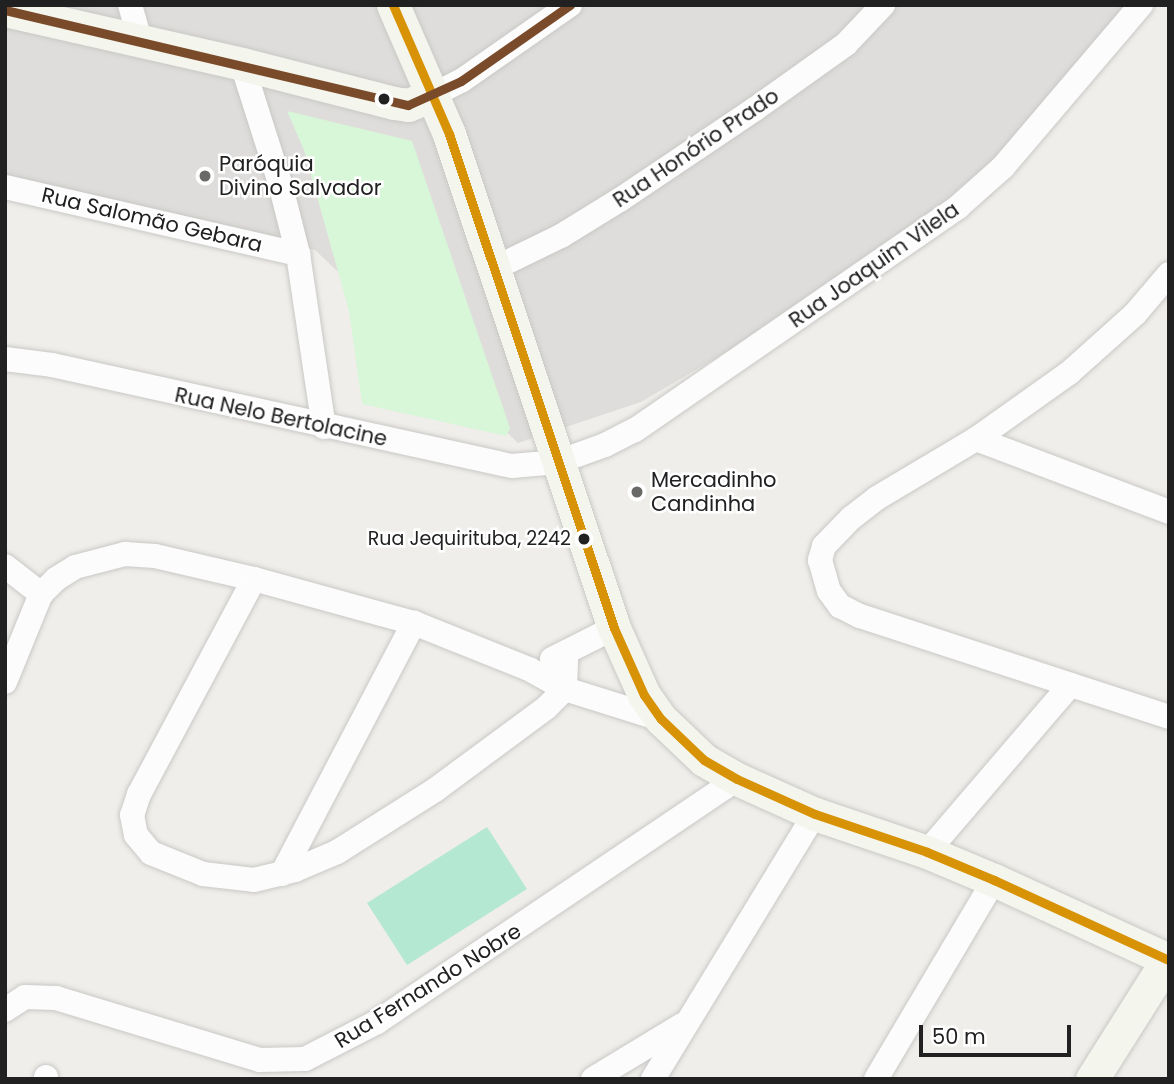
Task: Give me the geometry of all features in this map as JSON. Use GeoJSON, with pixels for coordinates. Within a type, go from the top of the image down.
{"type":"FeatureCollection","features":[{"type":"Feature","properties":{"kind":"main road"},"geometry":{"type":"LineString","coordinates":[[393,5],[433,94],[614,628],[644,695],[660,719],[704,760],[737,779],[815,814],[927,852],[1169,959],[1092,1079]]}},
{"type":"Feature","properties":{"kind":"main road"},"geometry":{"type":"LineString","coordinates":[[5,10],[242,64],[394,103],[408,105],[433,94]]}},
{"type":"Feature","properties":{"kind":"street"},"geometry":{"type":"LineString","coordinates":[[130,5],[141,43]]}},
{"type":"Feature","properties":{"kind":"street"},"geometry":{"type":"LineString","coordinates":[[433,94],[461,81],[570,5]]}},
{"type":"Feature","properties":{"kind":"street","name":"Rua Honório Prado"},"geometry":{"type":"LineString","coordinates":[[493,269],[561,236],[754,109],[846,44],[883,5]]}},
{"type":"Feature","properties":{"kind":"street","name":"Rua Joaquim Vilela"},"geometry":{"type":"LineString","coordinates":[[558,462],[635,430],[958,208],[1003,167],[1140,5]]}},
{"type":"Feature","properties":{"kind":"street"},"geometry":{"type":"LineString","coordinates":[[242,64],[280,183],[298,254],[324,427]]}},
{"type":"Feature","properties":{"kind":"street","name":"Rua Salomão Gebara"},"geometry":{"type":"LineString","coordinates":[[5,187],[298,254]]}},
{"type":"Feature","properties":{"kind":"street"},"geometry":{"type":"LineString","coordinates":[[1169,274],[1135,314],[1079,365],[976,439],[877,498],[851,518],[824,546],[820,560],[823,577],[840,606],[860,616],[1169,718]]}},
{"type":"Feature","properties":{"kind":"street","name":"Rua Nelo Bertolacine"},"geometry":{"type":"LineString","coordinates":[[5,359],[41,363],[512,466],[558,462]]}},
{"type":"Feature","properties":{"kind":"street"},"geometry":{"type":"LineString","coordinates":[[976,439],[1169,512]]}},
{"type":"Feature","properties":{"kind":"street"},"geometry":{"type":"LineString","coordinates":[[5,682],[41,594],[56,579],[75,567],[125,554],[155,556],[254,579],[414,623],[528,669],[565,689],[660,719]]}},
{"type":"Feature","properties":{"kind":"street"},"geometry":{"type":"LineString","coordinates":[[5,566],[41,594]]}},
{"type":"Feature","properties":{"kind":"street"},"geometry":{"type":"LineString","coordinates":[[254,579],[139,794],[132,821],[141,845],[151,853],[203,874],[254,880],[282,874],[338,852],[435,790],[547,707],[565,689],[566,653]]}},
{"type":"Feature","properties":{"kind":"street"},"geometry":{"type":"LineString","coordinates":[[282,874],[414,623]]}},
{"type":"Feature","properties":{"kind":"street"},"geometry":{"type":"LineString","coordinates":[[528,669],[614,628]]}},
{"type":"Feature","properties":{"kind":"street"},"geometry":{"type":"LineString","coordinates":[[927,852],[1070,685]]}},
{"type":"Feature","properties":{"kind":"street","name":"Rua Fernando Nobre"},"geometry":{"type":"LineString","coordinates":[[5,1010],[25,997],[55,998],[260,1060],[305,1059],[388,1014],[737,779]]}},
{"type":"Feature","properties":{"kind":"street"},"geometry":{"type":"LineString","coordinates":[[653,1079],[684,1024],[720,975],[815,814]]}},
{"type":"Feature","properties":{"kind":"street"},"geometry":{"type":"LineString","coordinates":[[876,1079],[994,880]]}},
{"type":"Feature","properties":{"kind":"street"},"geometry":{"type":"LineString","coordinates":[[593,1079],[684,1024]]}},
{"type":"Feature","properties":{"kind":"shaded area"},"geometry":{"type":"Polygon","coordinates":[[[5,5],[1153,5],[990,197],[641,402],[518,443],[315,250],[5,185],[5,5]]]}},
{"type":"Feature","properties":{"kind":"green space"},"geometry":{"type":"Polygon","coordinates":[[[287,111],[412,141],[510,428],[506,436],[362,404],[349,311],[304,150],[287,111]]]}},
{"type":"Feature","properties":{"kind":"green space"},"geometry":{"type":"Polygon","coordinates":[[[487,827],[527,889],[407,965],[367,903],[487,827]]]}},
{"type":"Feature","properties":{"kind":"transit line"},"geometry":{"type":"LineString","coordinates":[[393,5],[449,134],[614,628],[644,695],[661,719],[704,760],[737,779],[815,814],[927,852],[994,880],[1169,960]]}},
{"type":"Feature","properties":{"kind":"transit line"},"geometry":{"type":"LineString","coordinates":[[5,10],[408,105],[461,81],[570,5]]}},
{"type":"Feature","properties":{"kind":"place","name":"Paróquia Divino Salvador"},"geometry":{"type":"Point","coordinates":[205,176]}},
{"type":"Feature","properties":{"kind":"place","name":"Mercadinho Candinha"},"geometry":{"type":"Point","coordinates":[637,492]}},
{"type":"Feature","properties":{"kind":"place","name":"Rua Jequirituba, 2242"},"geometry":{"type":"Point","coordinates":[584,539]}}]}
